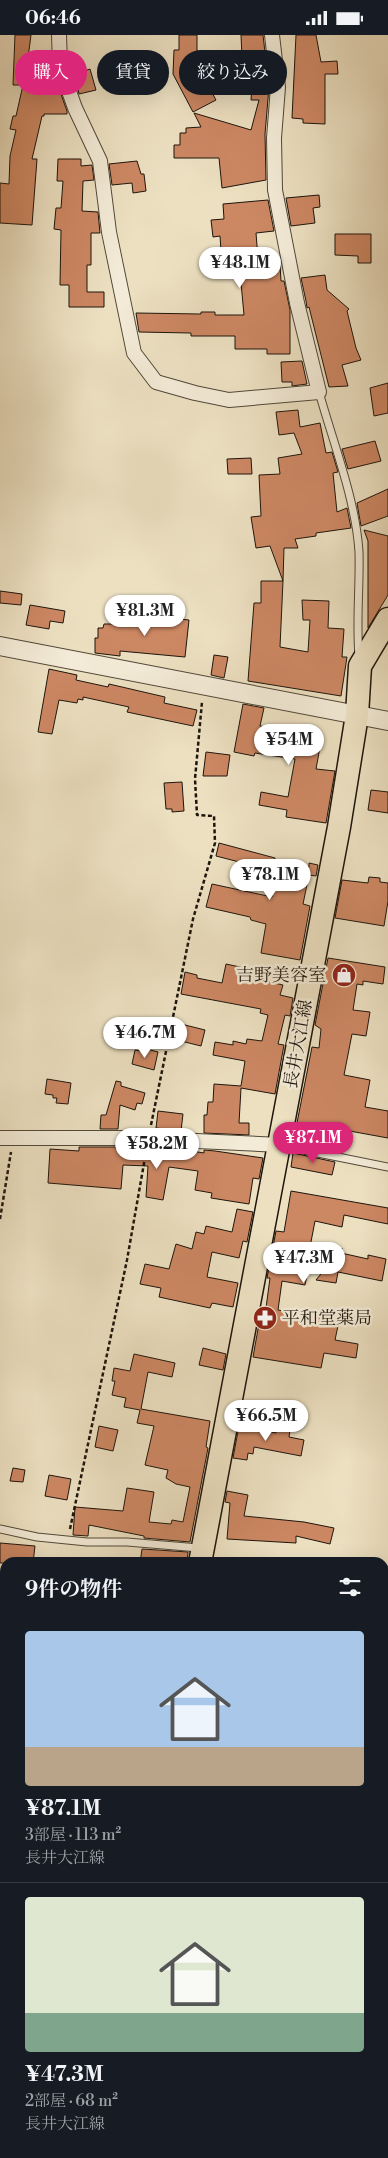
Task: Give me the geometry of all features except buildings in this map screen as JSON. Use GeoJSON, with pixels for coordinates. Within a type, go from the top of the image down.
{"type":"FeatureCollection","features":[{"type":"Feature","properties":{"kind":"main road","name":"長井大江線"},"geometry":{"type":"LineString","coordinates":[[201,1555],[339,827],[357,715],[360,667],[388,619]]}},
{"type":"Feature","properties":{"kind":"street"},"geometry":{"type":"LineString","coordinates":[[60,35],[60,66],[75,108],[100,161],[109,232],[134,353],[156,383],[229,400],[319,392],[297,303],[276,190],[274,138],[278,87],[272,35]]}},
{"type":"Feature","properties":{"kind":"street"},"geometry":{"type":"LineString","coordinates":[[0,645],[388,721]]}},
{"type":"Feature","properties":{"kind":"street"},"geometry":{"type":"LineString","coordinates":[[7,1138],[148,1139],[280,1145]]}},
{"type":"Feature","properties":{"kind":"lane"},"geometry":{"type":"LineString","coordinates":[[319,392],[353,512],[359,552],[356,626],[360,667]]}},
{"type":"Feature","properties":{"kind":"lane"},"geometry":{"type":"LineString","coordinates":[[280,1145],[388,1167]]}},
{"type":"Feature","properties":{"kind":"lane"},"geometry":{"type":"LineString","coordinates":[[0,1529],[37,1537],[87,1542],[127,1542],[201,1555]]}},
{"type":"Feature","properties":{"kind":"path"},"geometry":{"type":"LineString","coordinates":[[68,1540],[127,1260],[148,1139],[193,919],[215,843],[214,816],[197,815],[195,779],[204,685]]}},
{"type":"Feature","properties":{"kind":"path"},"geometry":{"type":"LineString","coordinates":[[0,1219],[7,1138]]}},
{"type":"Feature","properties":{"kind":"place","name":"吉野美容室"},"geometry":{"type":"Point","coordinates":[344,975]}},
{"type":"Feature","properties":{"kind":"place","name":"平和堂薬局"},"geometry":{"type":"Point","coordinates":[265,1318]}}]}
